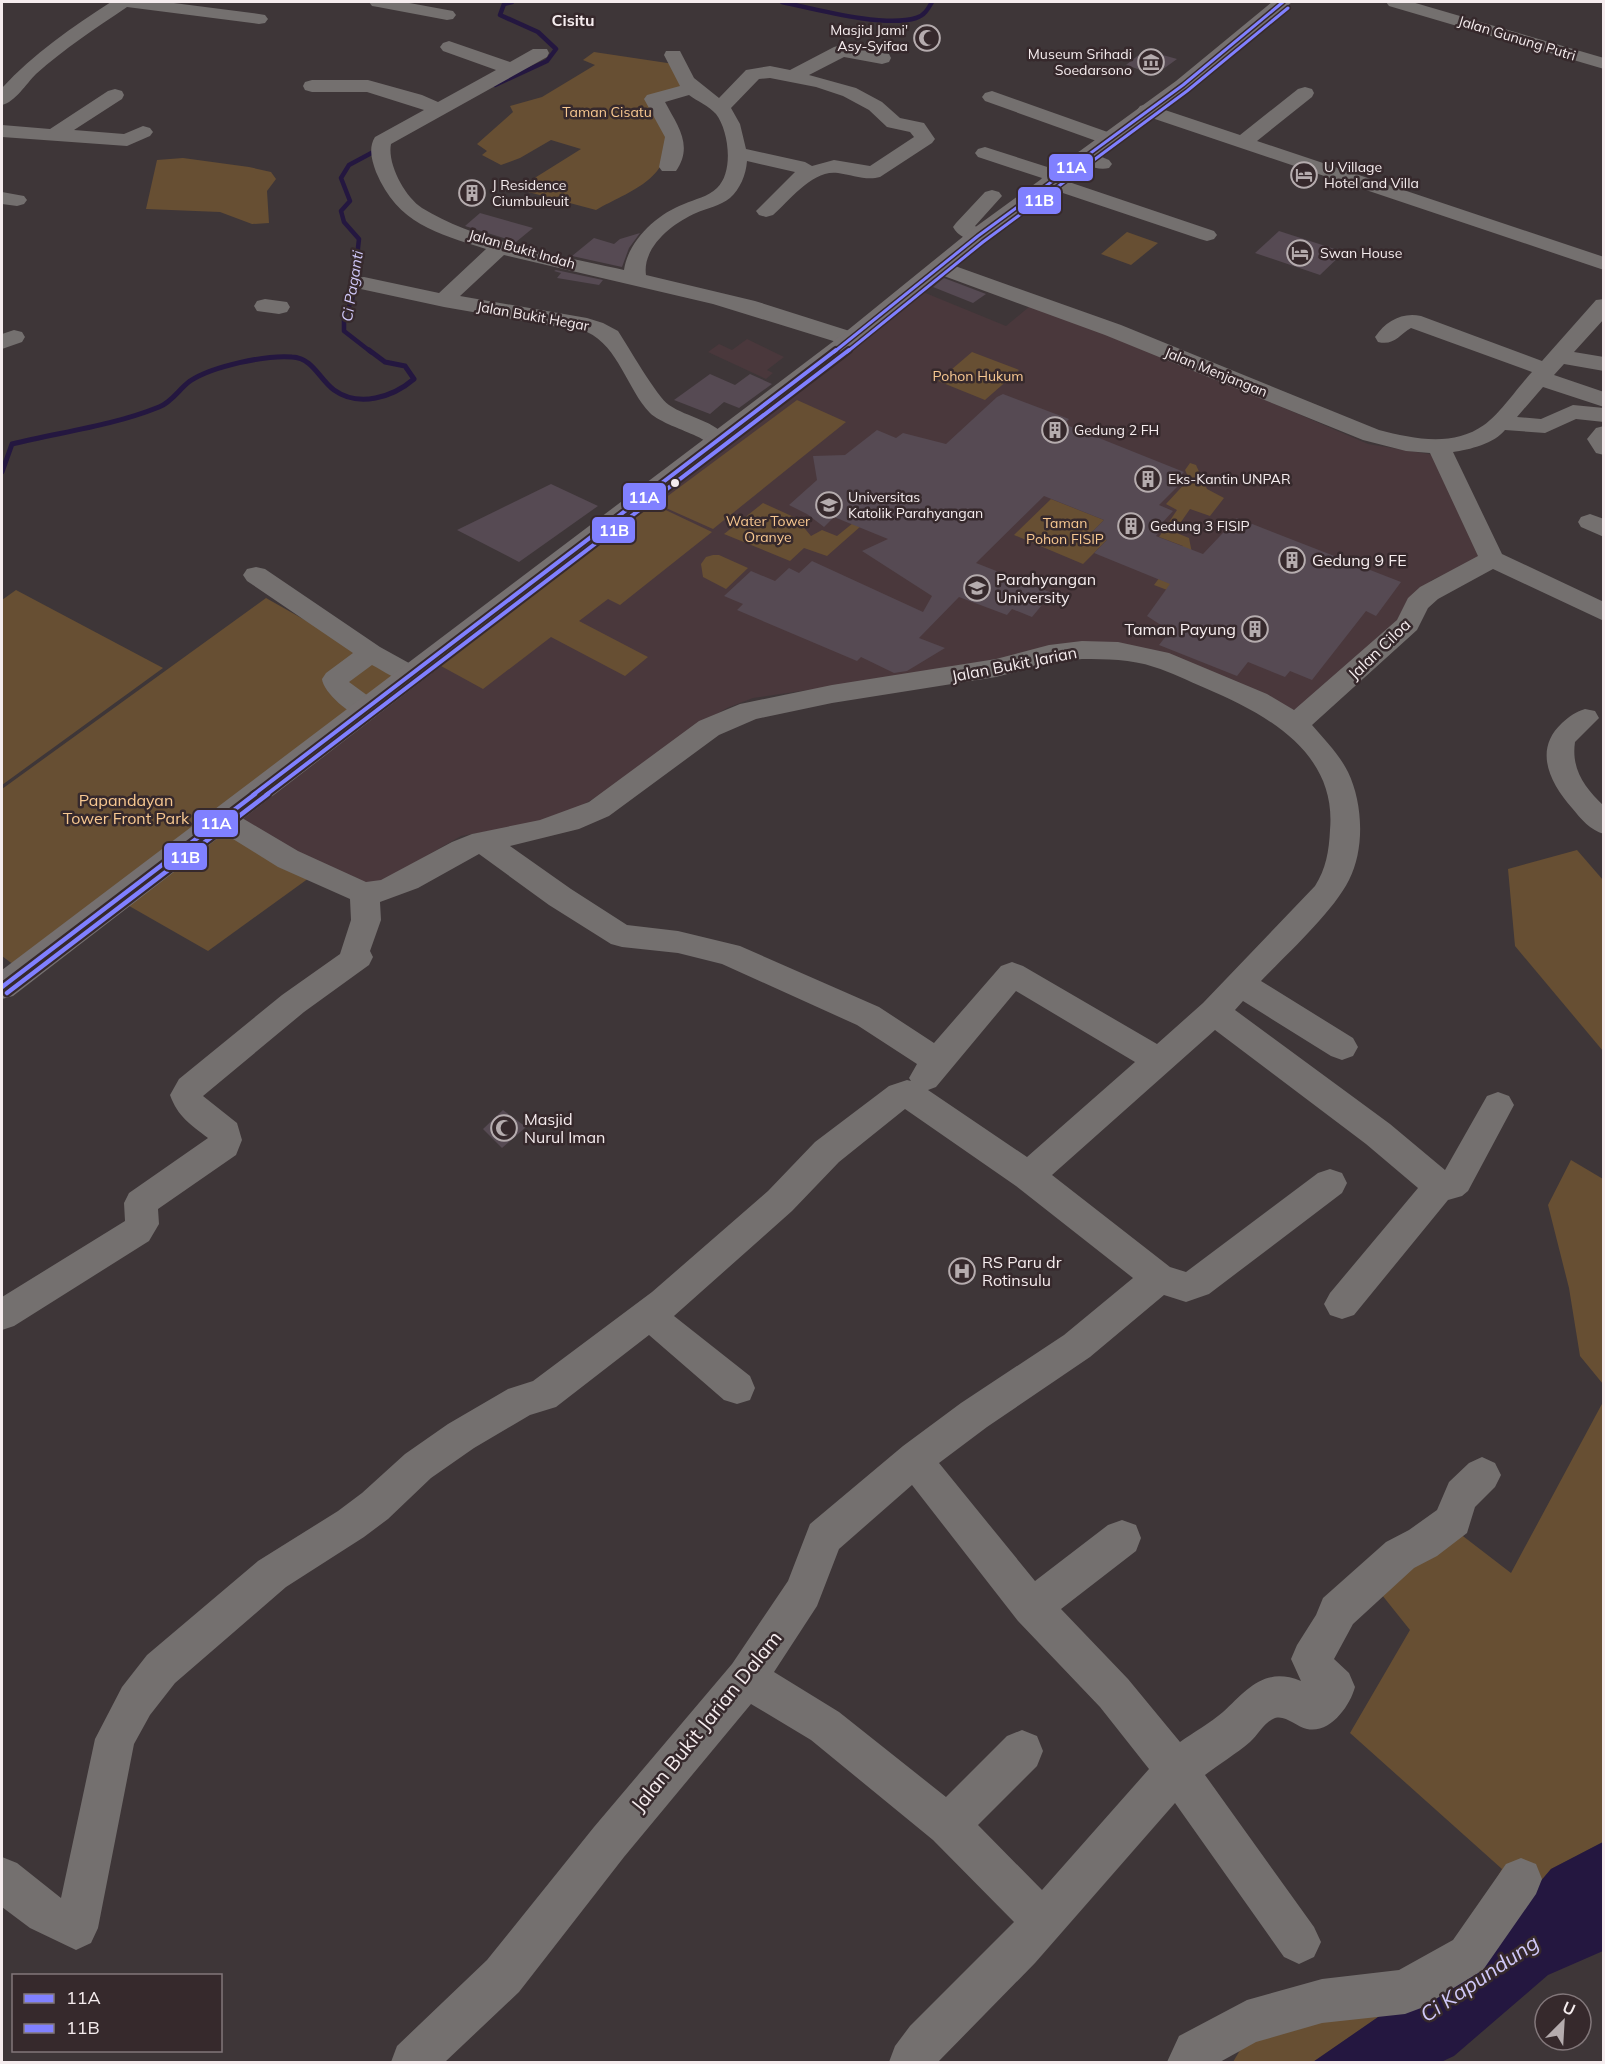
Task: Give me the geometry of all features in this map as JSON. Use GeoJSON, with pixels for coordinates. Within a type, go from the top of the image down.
{"type":"FeatureCollection","features":[{"type":"Feature","properties":{"kind":"main road"},"geometry":{"type":"LineString","coordinates":[[6,976],[222,819],[409,674],[851,339],[978,236],[1053,179],[1094,160],[1108,139],[1183,85],[1283,2]]}},
{"type":"Feature","properties":{"kind":"street"},"geometry":{"type":"LineString","coordinates":[[2,99],[19,79],[59,45],[122,2]]}},
{"type":"Feature","properties":{"kind":"street"},"geometry":{"type":"LineString","coordinates":[[129,2],[259,19]]}},
{"type":"Feature","properties":{"kind":"street"},"geometry":{"type":"LineString","coordinates":[[378,2],[447,15]]}},
{"type":"Feature","properties":{"kind":"street","name":"Jalan Gunung Putri"},"geometry":{"type":"LineString","coordinates":[[1395,2],[1604,64]]}},
{"type":"Feature","properties":{"kind":"street"},"geometry":{"type":"LineString","coordinates":[[449,47],[512,69]]}},
{"type":"Feature","properties":{"kind":"street","name":"Jalan Bukit Indah"},"geometry":{"type":"LineString","coordinates":[[540,52],[388,136],[380,147],[389,179],[397,193],[414,211],[501,246],[756,307],[851,339]]}},
{"type":"Feature","properties":{"kind":"street"},"geometry":{"type":"LineString","coordinates":[[790,80],[837,52],[882,58]]}},
{"type":"Feature","properties":{"kind":"street"},"geometry":{"type":"LineString","coordinates":[[636,279],[633,269],[635,258],[657,232],[686,210],[724,193],[731,183],[738,164],[730,124],[721,107],[691,89],[683,79],[673,55]]}},
{"type":"Feature","properties":{"kind":"street"},"geometry":{"type":"LineString","coordinates":[[721,107],[753,74],[770,72],[790,80],[808,79],[869,100],[890,116],[894,123],[917,127],[925,139],[873,173],[834,166],[806,174],[766,212]]}},
{"type":"Feature","properties":{"kind":"street"},"geometry":{"type":"LineString","coordinates":[[312,86],[368,86],[415,99],[438,109]]}},
{"type":"Feature","properties":{"kind":"street"},"geometry":{"type":"LineString","coordinates":[[669,167],[676,147],[675,131],[654,99],[691,89]]}},
{"type":"Feature","properties":{"kind":"street"},"geometry":{"type":"LineString","coordinates":[[1243,142],[1305,93]]}},
{"type":"Feature","properties":{"kind":"street"},"geometry":{"type":"LineString","coordinates":[[56,134],[115,94]]}},
{"type":"Feature","properties":{"kind":"street"},"geometry":{"type":"LineString","coordinates":[[992,97],[1108,139]]}},
{"type":"Feature","properties":{"kind":"street"},"geometry":{"type":"LineString","coordinates":[[1147,110],[1604,264]]}},
{"type":"Feature","properties":{"kind":"street"},"geometry":{"type":"LineString","coordinates":[[2,130],[127,140],[143,132]]}},
{"type":"Feature","properties":{"kind":"street"},"geometry":{"type":"LineString","coordinates":[[737,153],[798,166],[805,170],[806,174]]}},
{"type":"Feature","properties":{"kind":"street"},"geometry":{"type":"LineString","coordinates":[[985,153],[1207,235]]}},
{"type":"Feature","properties":{"kind":"street"},"geometry":{"type":"LineString","coordinates":[[971,188],[1017,206]]}},
{"type":"Feature","properties":{"kind":"street"},"geometry":{"type":"LineString","coordinates":[[978,236],[963,227],[992,196]]}},
{"type":"Feature","properties":{"kind":"street"},"geometry":{"type":"LineString","coordinates":[[444,300],[501,246]]}},
{"type":"Feature","properties":{"kind":"street","name":"Jalan Menjangan"},"geometry":{"type":"LineString","coordinates":[[941,267],[1113,330],[1371,435],[1406,444],[1439,447],[1460,444],[1496,426]]}},
{"type":"Feature","properties":{"kind":"street","name":"Jalan Bukit Hegar"},"geometry":{"type":"LineString","coordinates":[[364,283],[601,328],[610,336],[641,386],[659,409],[709,433],[717,440]]}},
{"type":"Feature","properties":{"kind":"street"},"geometry":{"type":"LineString","coordinates":[[1496,426],[1604,305]]}},
{"type":"Feature","properties":{"kind":"street"},"geometry":{"type":"LineString","coordinates":[[1386,337],[1402,322],[1413,321],[1547,368],[1604,400]]}},
{"type":"Feature","properties":{"kind":"street"},"geometry":{"type":"LineString","coordinates":[[1547,368],[1604,364]]}},
{"type":"Feature","properties":{"kind":"street"},"geometry":{"type":"LineString","coordinates":[[1496,426],[1545,426],[1572,412],[1604,415]]}},
{"type":"Feature","properties":{"kind":"street"},"geometry":{"type":"LineString","coordinates":[[1604,433],[1599,439],[1604,448]]}},
{"type":"Feature","properties":{"kind":"street"},"geometry":{"type":"LineString","coordinates":[[1439,447],[1492,559],[1603,612]]}},
{"type":"Feature","properties":{"kind":"street","name":"Jalan Ciloa"},"geometry":{"type":"LineString","coordinates":[[1295,724],[1408,624],[1417,604],[1429,593],[1492,559]]}},
{"type":"Feature","properties":{"kind":"street"},"geometry":{"type":"LineString","coordinates":[[256,575],[371,652],[409,674]]}},
{"type":"Feature","properties":{"kind":"street","name":"Jalan Bukit Jarian"},"geometry":{"type":"LineString","coordinates":[[364,893],[393,887],[462,849],[482,841],[540,830],[585,815],[623,792],[709,728],[750,711],[831,694],[996,668],[1049,654],[1100,650],[1144,655],[1207,677],[1248,696],[1295,724],[1323,755],[1335,774],[1346,816],[1345,846],[1336,878],[1325,894],[1214,1012],[1028,1176]]}},
{"type":"Feature","properties":{"kind":"street"},"geometry":{"type":"LineString","coordinates":[[365,708],[336,686],[334,679],[371,652]]}},
{"type":"Feature","properties":{"kind":"street"},"geometry":{"type":"LineString","coordinates":[[1585,718],[1562,739],[1559,760],[1564,777],[1579,799],[1604,824]]}},
{"type":"Feature","properties":{"kind":"street"},"geometry":{"type":"LineString","coordinates":[[2,1314],[137,1231],[142,1224],[141,1203],[224,1145],[225,1133],[190,1105],[186,1095],[190,1088],[275,1018],[357,957],[354,952],[355,945],[366,920],[364,893],[288,859],[222,819]]}},
{"type":"Feature","properties":{"kind":"street"},"geometry":{"type":"LineString","coordinates":[[482,841],[560,897],[621,936],[678,942],[729,954],[868,1017],[937,1061]]}},
{"type":"Feature","properties":{"kind":"street"},"geometry":{"type":"LineString","coordinates":[[913,1096],[937,1061],[1012,974],[1141,1048],[1158,1062]]}},
{"type":"Feature","properties":{"kind":"street"},"geometry":{"type":"LineString","coordinates":[[1241,984],[1342,1047]]}},
{"type":"Feature","properties":{"kind":"street"},"geometry":{"type":"LineString","coordinates":[[1214,1012],[1378,1134],[1440,1186],[1450,1186],[1456,1181],[1498,1105]]}},
{"type":"Feature","properties":{"kind":"street"},"geometry":{"type":"LineString","coordinates":[[2,1878],[21,1897],[40,1911],[76,1928],[115,1739],[136,1701],[161,1669],[272,1574],[351,1524],[375,1506],[418,1466],[461,1436],[521,1401],[543,1395],[664,1303],[780,1201],[827,1152],[900,1095],[907,1093],[913,1096],[1028,1176],[1159,1278],[1186,1287],[1197,1283],[1330,1183]]}},
{"type":"Feature","properties":{"kind":"street"},"geometry":{"type":"LineString","coordinates":[[1342,1304],[1440,1186]]}},
{"type":"Feature","properties":{"kind":"street","name":"Jalan Bukit Jarian Dalam"},"geometry":{"type":"LineString","coordinates":[[413,2062],[503,1976],[609,1842],[746,1678],[802,1593],[824,1537],[916,1458],[974,1415],[1077,1346],[1159,1278]]}},
{"type":"Feature","properties":{"kind":"street"},"geometry":{"type":"LineString","coordinates":[[663,1328],[737,1388]]}},
{"type":"Feature","properties":{"kind":"street"},"geometry":{"type":"LineString","coordinates":[[916,1458],[931,1483],[1032,1607],[1114,1694],[1176,1770],[1299,1942]]}},
{"type":"Feature","properties":{"kind":"street"},"geometry":{"type":"LineString","coordinates":[[911,2062],[926,2042],[1020,1948],[1042,1920],[1176,1770],[1236,1727],[1262,1701],[1287,1696],[1310,1711],[1316,1711],[1329,1698],[1335,1687],[1315,1668],[1311,1659],[1333,1625],[1337,1612],[1400,1555],[1423,1543],[1454,1520],[1462,1495],[1482,1476]]}},
{"type":"Feature","properties":{"kind":"street"},"geometry":{"type":"LineString","coordinates":[[1032,1607],[1122,1538]]}},
{"type":"Feature","properties":{"kind":"street"},"geometry":{"type":"LineString","coordinates":[[746,1678],[825,1725],[948,1826],[1042,1920]]}},
{"type":"Feature","properties":{"kind":"street"},"geometry":{"type":"LineString","coordinates":[[948,1826],[1022,1751]]}},
{"type":"Feature","properties":{"kind":"street"},"geometry":{"type":"LineString","coordinates":[[1189,2062],[1195,2052],[1247,2022],[1322,2001],[1405,1992],[1468,1955],[1521,1879]]}},
{"type":"Feature","properties":{"kind":"shaded area","name":"Parahyangan University"},"geometry":{"type":"Polygon","coordinates":[[[923,292],[1006,326],[1030,306],[1149,350],[1368,444],[1441,456],[1481,558],[1432,580],[1413,597],[1403,621],[1309,704],[1293,710],[1197,668],[1051,649],[903,676],[753,698],[727,708],[694,727],[600,795],[570,812],[535,823],[461,836],[374,886],[355,887],[228,819],[923,292]]]}},
{"type":"Feature","properties":{"kind":"shaded area"},"geometry":{"type":"Polygon","coordinates":[[[747,339],[784,357],[767,370],[773,373],[766,379],[708,352],[719,344],[732,350],[747,339]]]}},
{"type":"Feature","properties":{"kind":"green space","name":"Taman Cisatu"},"geometry":{"type":"Polygon","coordinates":[[[594,52],[674,64],[686,88],[659,93],[666,116],[668,146],[657,172],[636,189],[596,210],[517,189],[581,149],[551,140],[520,158],[501,165],[482,155],[487,151],[477,144],[513,112],[510,106],[542,97],[595,65],[583,60],[594,52]]]}},
{"type":"Feature","properties":{"kind":"green space"},"geometry":{"type":"Polygon","coordinates":[[[183,158],[271,172],[276,179],[267,191],[269,223],[252,224],[220,212],[146,209],[157,160],[183,158]]]}},
{"type":"Feature","properties":{"kind":"green space"},"geometry":{"type":"Polygon","coordinates":[[[1127,232],[1158,243],[1131,265],[1101,254],[1127,232]]]}},
{"type":"Feature","properties":{"kind":"green space","name":"Pohon Hukum"},"geometry":{"type":"Polygon","coordinates":[[[972,352],[1019,370],[985,400],[938,381],[972,352]]]}},
{"type":"Feature","properties":{"kind":"green space"},"geometry":{"type":"Polygon","coordinates":[[[797,400],[846,422],[713,529],[657,504],[797,400]]]}},
{"type":"Feature","properties":{"kind":"green space"},"geometry":{"type":"Polygon","coordinates":[[[1190,463],[1196,465],[1207,489],[1224,498],[1210,516],[1190,509],[1174,532],[1189,538],[1192,553],[1175,593],[1154,585],[1183,546],[1159,537],[1177,510],[1166,504],[1189,479],[1185,470],[1190,463]]]}},
{"type":"Feature","properties":{"kind":"green space","name":"Taman Pohon FISIP"},"geometry":{"type":"Polygon","coordinates":[[[1051,499],[1104,520],[1091,533],[1107,540],[1083,564],[1014,535],[1051,499]]]}},
{"type":"Feature","properties":{"kind":"green space","name":"Water Tower Oranye"},"geometry":{"type":"Polygon","coordinates":[[[763,503],[796,518],[811,536],[822,530],[837,536],[853,523],[861,526],[827,556],[804,548],[790,561],[724,534],[763,503]]]}},
{"type":"Feature","properties":{"kind":"green space"},"geometry":{"type":"Polygon","coordinates":[[[653,504],[712,532],[620,605],[608,599],[579,621],[648,657],[625,676],[551,637],[483,689],[441,666],[653,504]]]}},
{"type":"Feature","properties":{"kind":"green space"},"geometry":{"type":"Polygon","coordinates":[[[719,555],[748,568],[726,589],[703,577],[701,564],[706,557],[719,555]]]}},
{"type":"Feature","properties":{"kind":"green space"},"geometry":{"type":"Polygon","coordinates":[[[16,590],[163,668],[2,785],[2,600],[16,590]]]}},
{"type":"Feature","properties":{"kind":"green space","name":"Papandayan Tower Front Park"},"geometry":{"type":"Polygon","coordinates":[[[266,598],[402,675],[213,821],[309,878],[208,951],[110,895],[18,968],[2,956],[2,789],[266,598]]]}},
{"type":"Feature","properties":{"kind":"green space"},"geometry":{"type":"Polygon","coordinates":[[[1577,850],[1603,880],[1603,1051],[1515,946],[1508,869],[1577,850]]]}},
{"type":"Feature","properties":{"kind":"green space"},"geometry":{"type":"Polygon","coordinates":[[[1571,1160],[1603,1179],[1603,1384],[1580,1356],[1569,1288],[1548,1205],[1571,1160]]]}},
{"type":"Feature","properties":{"kind":"green space"},"geometry":{"type":"Polygon","coordinates":[[[1603,1402],[1603,1842],[1551,1869],[1477,1956],[1468,1955],[1313,2062],[1233,2062],[1255,2025],[1398,1990],[1462,1940],[1502,1869],[1350,1733],[1410,1630],[1374,1585],[1442,1520],[1511,1573],[1603,1402]]]}},
{"type":"Feature","properties":{"kind":"water","name":"Ci Kapundung"},"geometry":{"type":"Polygon","coordinates":[[[1603,1842],[1603,1951],[1548,1975],[1454,2056],[1441,2062],[1313,2062],[1468,1955],[1477,1956],[1551,1869],[1603,1842]]]}},
{"type":"Feature","properties":{"kind":"building","name":"Museum Srihadi Soedarsono"},"geometry":{"type":"Polygon","coordinates":[[[1145,50],[1177,59],[1155,75],[1126,65],[1145,50]]]}},
{"type":"Feature","properties":{"kind":"building"},"geometry":{"type":"Polygon","coordinates":[[[480,213],[533,228],[516,242],[465,226],[480,213]]]}},
{"type":"Feature","properties":{"kind":"building","name":"Swan House"},"geometry":{"type":"Polygon","coordinates":[[[1279,231],[1344,252],[1320,275],[1255,253],[1279,231]]]}},
{"type":"Feature","properties":{"kind":"building"},"geometry":{"type":"Polygon","coordinates":[[[640,233],[629,248],[622,267],[572,256],[594,238],[614,244],[620,239],[640,233]]]}},
{"type":"Feature","properties":{"kind":"building"},"geometry":{"type":"Polygon","coordinates":[[[554,271],[603,280],[599,285],[557,278],[561,273],[554,271]]]}},
{"type":"Feature","properties":{"kind":"building"},"geometry":{"type":"Polygon","coordinates":[[[944,278],[986,294],[973,303],[933,287],[944,278]]]}},
{"type":"Feature","properties":{"kind":"building"},"geometry":{"type":"Polygon","coordinates":[[[710,374],[735,385],[750,374],[772,384],[739,408],[724,402],[710,414],[674,400],[710,374]]]}},
{"type":"Feature","properties":{"kind":"building"},"geometry":{"type":"Polygon","coordinates":[[[1003,394],[1069,419],[1064,424],[1184,472],[1178,478],[1184,480],[1159,505],[1173,511],[1163,522],[1167,523],[1156,536],[1203,554],[1237,518],[1401,582],[1376,616],[1366,611],[1312,680],[1290,671],[1285,677],[1248,662],[1237,676],[1159,645],[1170,631],[1147,616],[1170,584],[1094,553],[1107,540],[1091,533],[1104,520],[1044,496],[976,563],[1052,593],[1032,617],[1012,609],[1007,615],[959,597],[919,638],[945,648],[907,671],[894,673],[861,657],[857,661],[737,610],[743,604],[724,596],[751,571],[775,581],[789,568],[799,573],[812,561],[923,612],[932,596],[862,551],[888,539],[834,517],[824,527],[807,514],[789,505],[817,480],[813,456],[845,455],[877,430],[896,438],[903,433],[946,444],[1003,394]]]}},
{"type":"Feature","properties":{"kind":"building"},"geometry":{"type":"Polygon","coordinates":[[[551,484],[598,506],[519,562],[457,530],[551,484]]]}},
{"type":"Feature","properties":{"kind":"building","name":"Masjid Nurul Iman"},"geometry":{"type":"Polygon","coordinates":[[[503,1110],[526,1127],[502,1148],[483,1129],[503,1110]]]}},
{"type":"Feature","properties":{"kind":"waterway","name":"Ci Paganti"},"geometry":{"type":"LineString","coordinates":[[495,85],[547,61],[556,49],[538,32],[500,15],[504,4],[512,2]]}},
{"type":"Feature","properties":{"kind":"waterway","name":"Ci Paganti"},"geometry":{"type":"LineString","coordinates":[[782,2],[887,21],[919,17],[932,2]]}},
{"type":"Feature","properties":{"kind":"waterway","name":"Ci Paganti"},"geometry":{"type":"LineString","coordinates":[[371,352],[344,331],[344,315],[352,301],[359,239],[344,222],[341,211],[350,201],[341,178],[349,165],[377,150]]}},
{"type":"Feature","properties":{"kind":"waterway","name":"Ci Paganti"},"geometry":{"type":"LineString","coordinates":[[2,472],[12,444],[141,414],[164,405],[190,381],[212,371],[240,363],[268,358],[299,358],[311,365],[334,390],[354,398],[376,398],[386,395],[414,379],[405,366],[385,362],[369,350]]}},
{"type":"Feature","properties":{"kind":"transit line","name":"11A"},"geometry":{"type":"LineString","coordinates":[[2,987],[851,339],[978,236],[1183,85],[1283,2]]}},
{"type":"Feature","properties":{"kind":"transit line","name":"11B"},"geometry":{"type":"LineString","coordinates":[[7,993],[856,345],[983,242],[1187,91],[1288,8]]}},
{"type":"Feature","properties":{"kind":"place","name":"Masjid Jami' Asy-Syifaa"},"geometry":{"type":"Point","coordinates":[927,38]}},
{"type":"Feature","properties":{"kind":"place","name":"Museum Srihadi Soedarsono"},"geometry":{"type":"Point","coordinates":[1151,62]}},
{"type":"Feature","properties":{"kind":"place","name":"U Village Hotel and Villa"},"geometry":{"type":"Point","coordinates":[1304,175]}},
{"type":"Feature","properties":{"kind":"place","name":"J Residence Ciumbuleuit"},"geometry":{"type":"Point","coordinates":[472,193]}},
{"type":"Feature","properties":{"kind":"place","name":"Swan House"},"geometry":{"type":"Point","coordinates":[1300,253]}},
{"type":"Feature","properties":{"kind":"place","name":"Gedung 2 FH"},"geometry":{"type":"Point","coordinates":[1055,430]}},
{"type":"Feature","properties":{"kind":"place","name":"Eks-Kantin UNPAR"},"geometry":{"type":"Point","coordinates":[1148,479]}},
{"type":"Feature","properties":{"kind":"place","name":"Universitas Katolik Parahyangan"},"geometry":{"type":"Point","coordinates":[829,505]}},
{"type":"Feature","properties":{"kind":"place","name":"Gedung 3 FISIP"},"geometry":{"type":"Point","coordinates":[1131,526]}},
{"type":"Feature","properties":{"kind":"place","name":"Gedung 9 FE"},"geometry":{"type":"Point","coordinates":[1292,560]}},
{"type":"Feature","properties":{"kind":"place","name":"Parahyangan University"},"geometry":{"type":"Point","coordinates":[977,588]}},
{"type":"Feature","properties":{"kind":"place","name":"Taman Payung"},"geometry":{"type":"Point","coordinates":[1255,629]}},
{"type":"Feature","properties":{"kind":"place","name":"Masjid Nurul Iman"},"geometry":{"type":"Point","coordinates":[504,1128]}},
{"type":"Feature","properties":{"kind":"place","name":"RS Paru dr Rotinsulu"},"geometry":{"type":"Point","coordinates":[962,1271]}},
{"type":"Feature","properties":{"kind":"district","name":"Cisitu"},"geometry":{"type":"Point","coordinates":[573,20]}}]}
